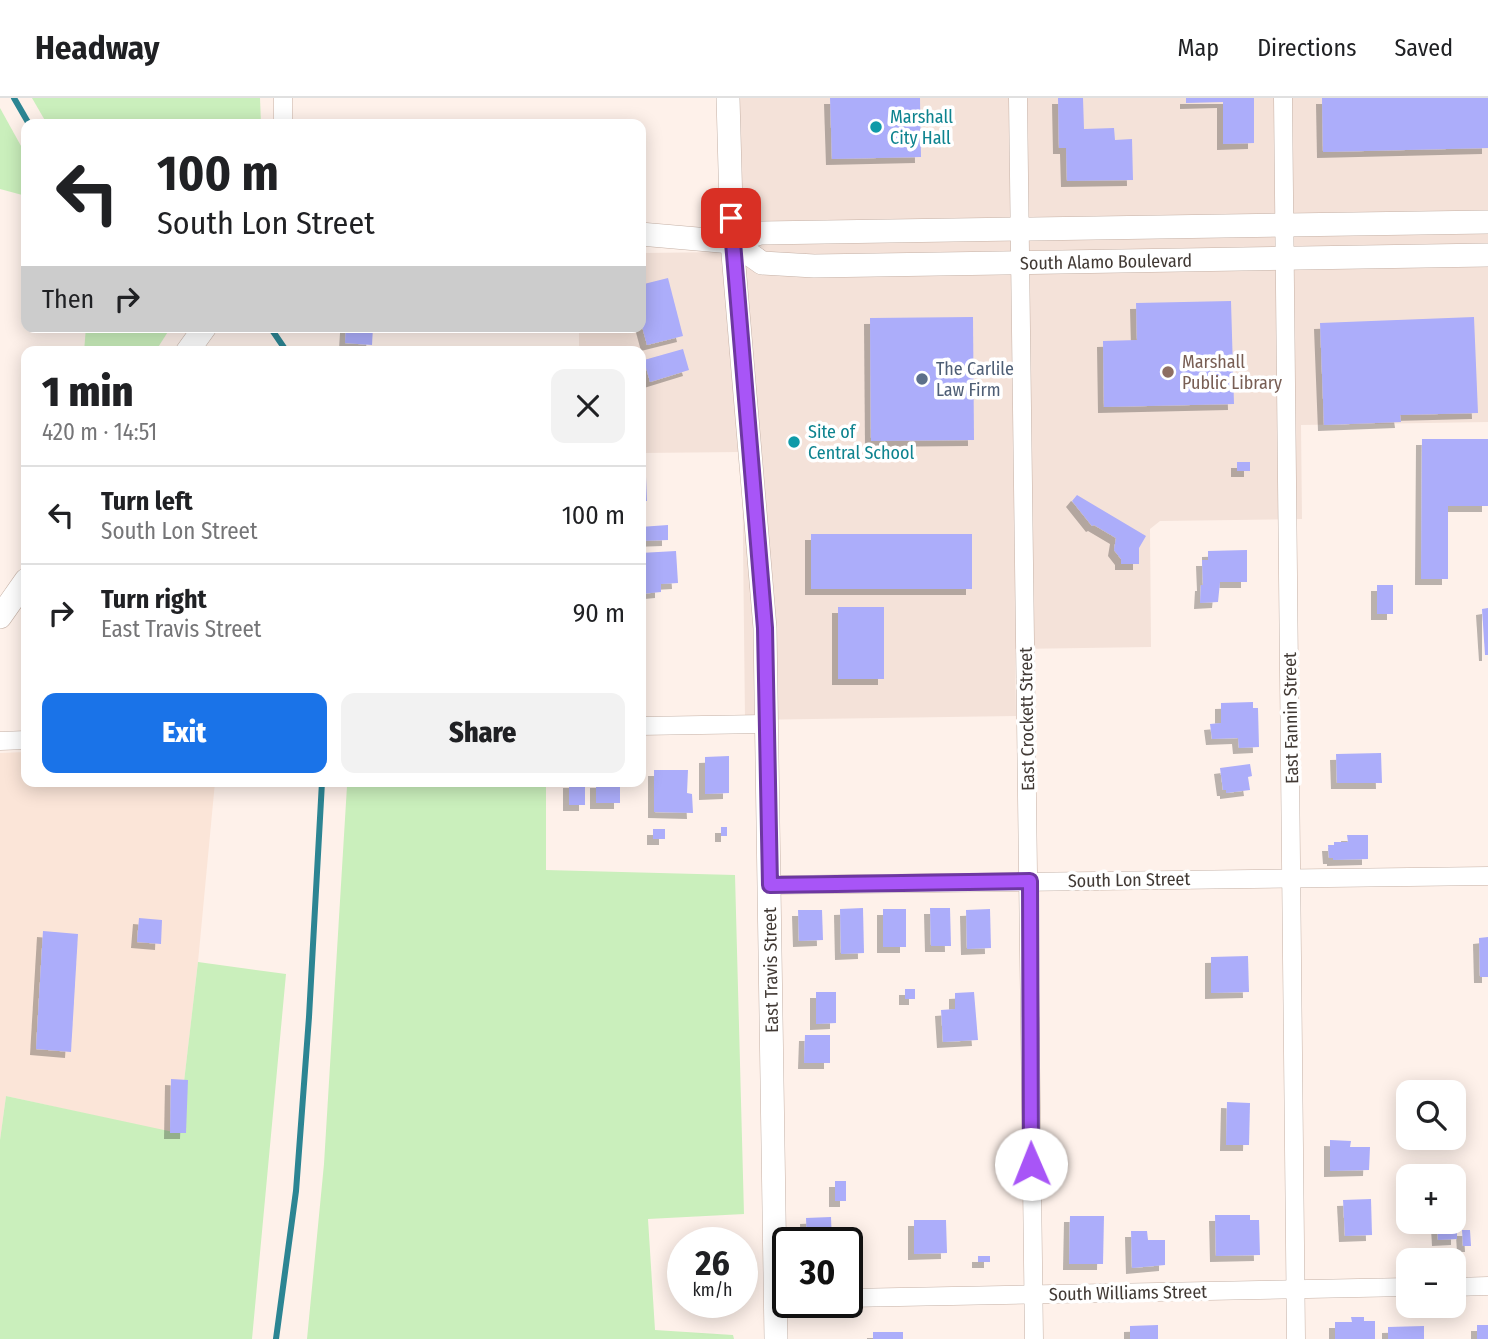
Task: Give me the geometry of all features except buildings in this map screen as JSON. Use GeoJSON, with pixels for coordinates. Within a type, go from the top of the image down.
{"type":"FeatureCollection","features":[{"type":"Feature","properties":{"kind":"street"},"geometry":{"type":"LineString","coordinates":[[283,98],[283,119]]}},
{"type":"Feature","properties":{"kind":"street","name":"East Travis Street"},"geometry":{"type":"LineString","coordinates":[[728,98],[732,242],[765,628],[779,1227]]}},
{"type":"Feature","properties":{"kind":"street","name":"East Crockett Street"},"geometry":{"type":"LineString","coordinates":[[1018,98],[1034,1339]]}},
{"type":"Feature","properties":{"kind":"street","name":"East Fannin Street"},"geometry":{"type":"LineString","coordinates":[[1283,98],[1296,1339]]}},
{"type":"Feature","properties":{"kind":"street","name":"South Alamo Boulevard"},"geometry":{"type":"LineString","coordinates":[[646,235],[732,242],[760,233],[1488,222]]}},
{"type":"Feature","properties":{"kind":"street","name":"South Alamo Boulevard"},"geometry":{"type":"LineString","coordinates":[[732,242],[762,263],[814,267],[1488,255]]}},
{"type":"Feature","properties":{"kind":"street"},"geometry":{"type":"LineString","coordinates":[[0,617],[21,587]]}},
{"type":"Feature","properties":{"kind":"street"},"geometry":{"type":"LineString","coordinates":[[646,726],[767,724]]}},
{"type":"Feature","properties":{"kind":"street"},"geometry":{"type":"LineString","coordinates":[[0,741],[21,740]]}},
{"type":"Feature","properties":{"kind":"street","name":"South Lon Street"},"geometry":{"type":"LineString","coordinates":[[770,885],[1488,876]]}},
{"type":"Feature","properties":{"kind":"street"},"geometry":{"type":"LineString","coordinates":[[1466,1287],[1488,1286]]}},
{"type":"Feature","properties":{"kind":"street","name":"South Williams Street"},"geometry":{"type":"LineString","coordinates":[[863,1298],[1396,1287]]}},
{"type":"Feature","properties":{"kind":"street","name":"East Travis Street"},"geometry":{"type":"LineString","coordinates":[[776,1339],[779,1318]]}},
{"type":"Feature","properties":{"kind":"shaded area"},"geometry":{"type":"Polygon","coordinates":[[[728,98],[1488,98],[1488,422],[1301,425],[1302,519],[1160,521],[1150,529],[1151,647],[1015,649],[1016,716],[745,720],[742,452],[646,453],[646,346],[579,346],[579,333],[646,333],[646,253],[730,252],[728,98]]]}},
{"type":"Feature","properties":{"kind":"shaded area"},"geometry":{"type":"Polygon","coordinates":[[[21,752],[21,787],[215,787],[178,1134],[6,1096],[0,1140],[0,753],[21,752]]]}},
{"type":"Feature","properties":{"kind":"green space"},"geometry":{"type":"Polygon","coordinates":[[[32,98],[260,98],[261,119],[44,119],[32,98]]]}},
{"type":"Feature","properties":{"kind":"green space"},"geometry":{"type":"Polygon","coordinates":[[[0,108],[21,146],[21,195],[0,189],[0,108]]]}},
{"type":"Feature","properties":{"kind":"green space"},"geometry":{"type":"Polygon","coordinates":[[[86,333],[167,333],[159,346],[84,346],[86,333]]]}},
{"type":"Feature","properties":{"kind":"green space"},"geometry":{"type":"Polygon","coordinates":[[[347,787],[546,787],[546,870],[735,875],[744,1214],[648,1219],[655,1330],[733,1335],[734,1339],[307,1339],[324,1164],[347,787]]]}},
{"type":"Feature","properties":{"kind":"green space"},"geometry":{"type":"Polygon","coordinates":[[[198,962],[286,974],[252,1339],[0,1339],[0,1140],[6,1096],[178,1133],[198,962]]]}},
{"type":"Feature","properties":{"kind":"waterway"},"geometry":{"type":"LineString","coordinates":[[14,98],[26,119]]}},
{"type":"Feature","properties":{"kind":"waterway"},"geometry":{"type":"LineString","coordinates":[[274,333],[283,346]]}},
{"type":"Feature","properties":{"kind":"waterway"},"geometry":{"type":"LineString","coordinates":[[276,1339],[296,1191],[322,787]]}},
{"type":"Feature","properties":{"kind":"place","name":"Marshall City Hall"},"geometry":{"type":"Point","coordinates":[876,127]}},
{"type":"Feature","properties":{"kind":"place","name":"Marshall Public Library"},"geometry":{"type":"Point","coordinates":[1168,372]}},
{"type":"Feature","properties":{"kind":"place","name":"The Carlile Law Firm"},"geometry":{"type":"Point","coordinates":[922,379]}},
{"type":"Feature","properties":{"kind":"place","name":"Site of Central School"},"geometry":{"type":"Point","coordinates":[794,442]}},
{"type":"Feature","properties":{"kind":"route"},"geometry":{"type":"LineString","coordinates":[[731,218],[765,628],[770,885],[1030,881],[1031,1164]]}}]}
